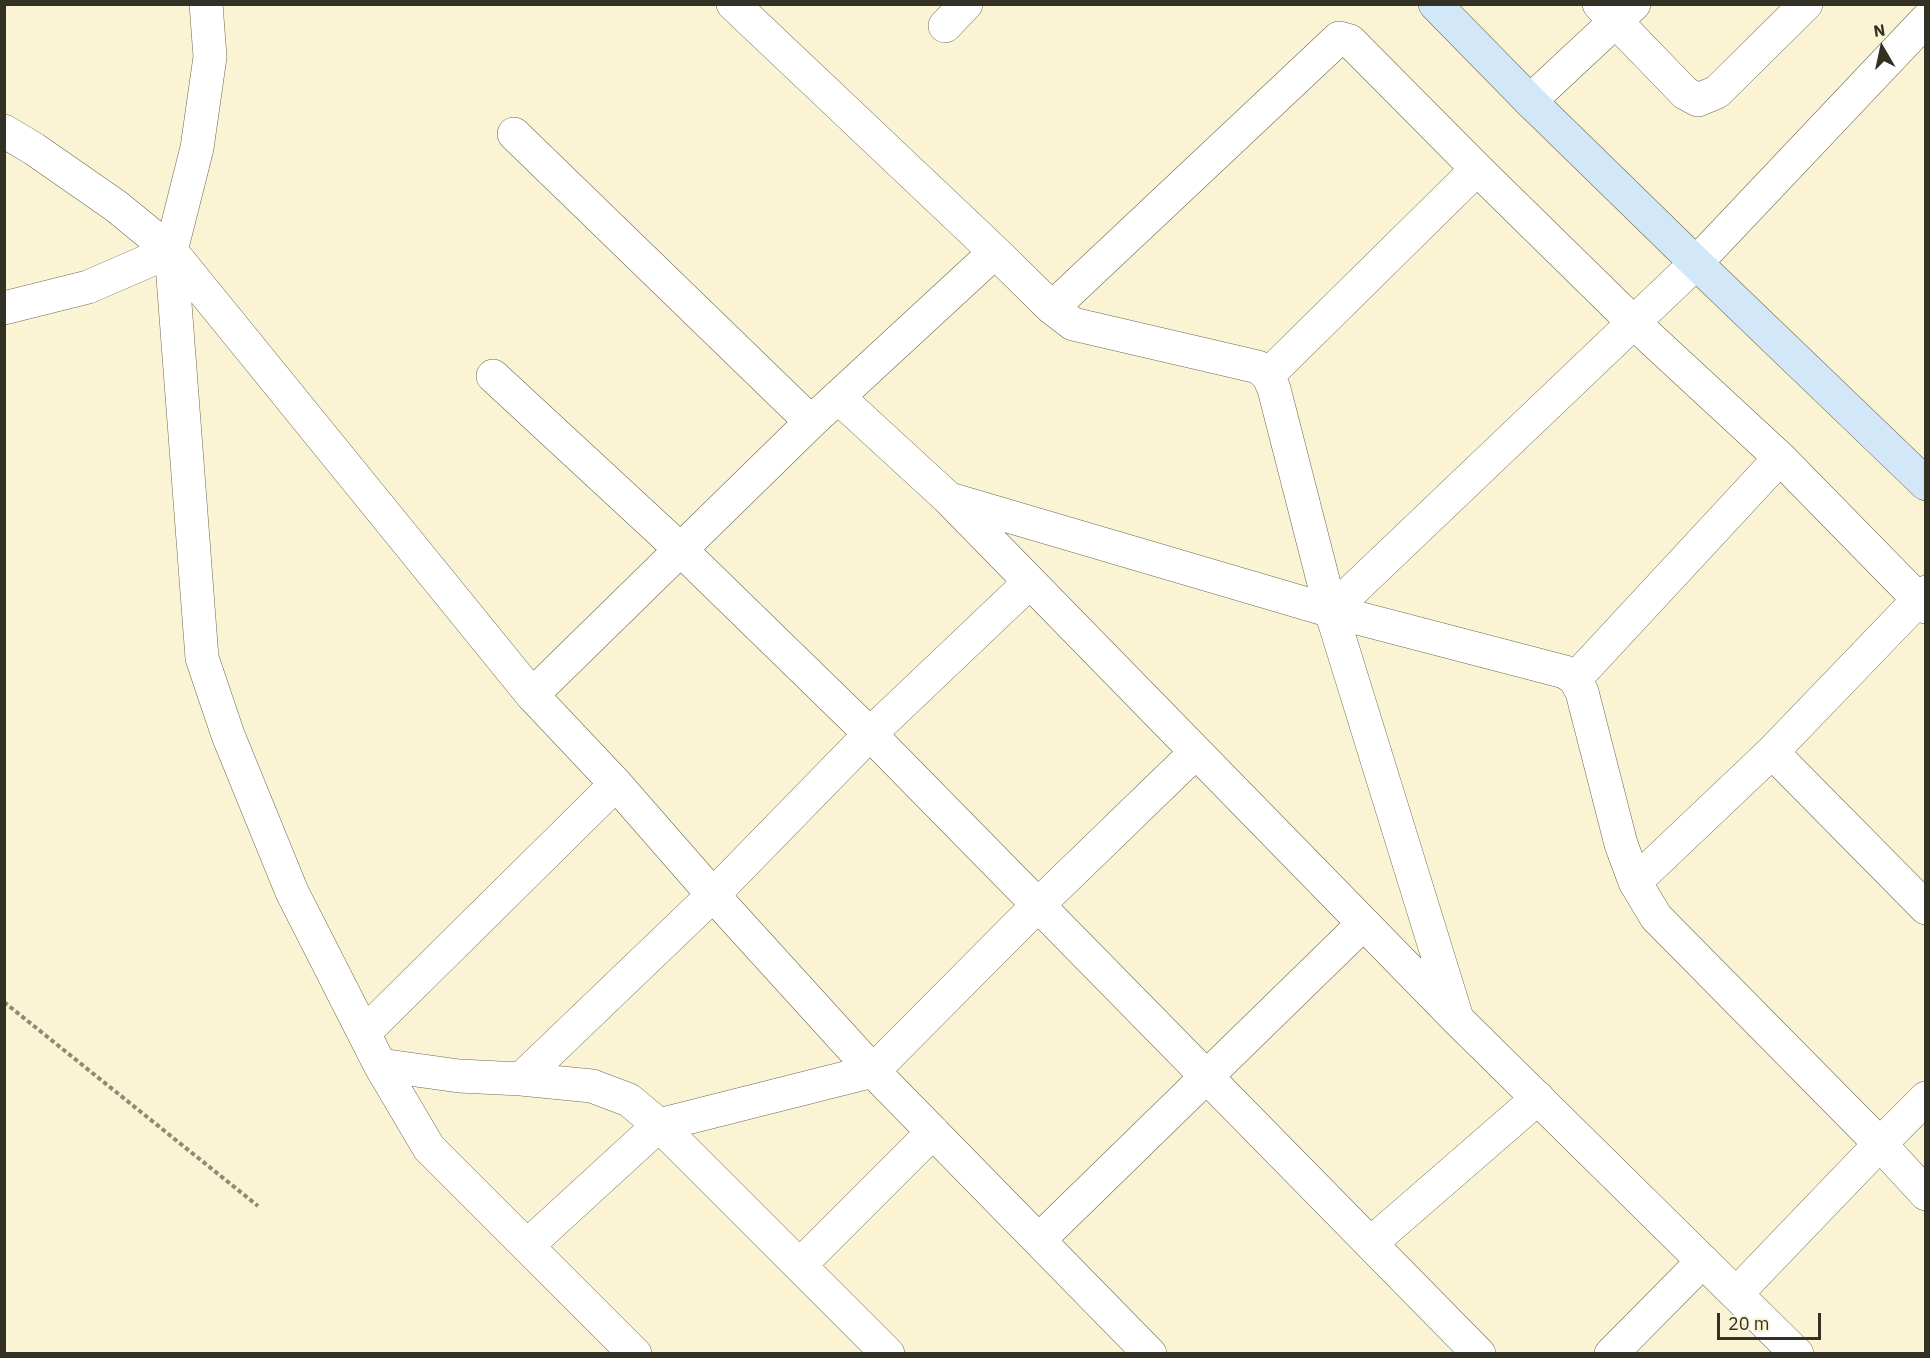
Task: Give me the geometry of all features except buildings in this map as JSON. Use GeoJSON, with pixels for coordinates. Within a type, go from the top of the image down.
{"type":"FeatureCollection","features":[{"type":"Feature","properties":{"kind":"street"},"geometry":{"type":"LineString","coordinates":[[206,4],[210,57],[197,148],[171,251],[202,658],[228,735],[292,892],[381,1065],[429,1148],[635,1353]]}},
{"type":"Feature","properties":{"kind":"street"},"geometry":{"type":"LineString","coordinates":[[733,4],[1052,308],[1073,324],[1258,367],[1268,375],[1274,388],[1331,611],[1458,1020]]}},
{"type":"Feature","properties":{"kind":"street"},"geometry":{"type":"LineString","coordinates":[[1435,4],[1530,101],[1926,484]]}},
{"type":"Feature","properties":{"kind":"street"},"geometry":{"type":"LineString","coordinates":[[1530,101],[1616,10],[1685,93],[1698,100],[1717,92],[1806,4]]}},
{"type":"Feature","properties":{"kind":"street"},"geometry":{"type":"LineString","coordinates":[[1331,611],[1696,263],[1926,20]]}},
{"type":"Feature","properties":{"kind":"street"},"geometry":{"type":"LineString","coordinates":[[1052,308],[1340,38],[1350,40],[1633,322],[1780,458],[1923,600],[1772,752],[1635,882]]}},
{"type":"Feature","properties":{"kind":"street"},"geometry":{"type":"LineString","coordinates":[[4,130],[116,206],[171,251],[532,695],[616,784],[713,896],[873,1071],[1150,1353]]}},
{"type":"Feature","properties":{"kind":"street"},"geometry":{"type":"LineString","coordinates":[[514,134],[811,422]]}},
{"type":"Feature","properties":{"kind":"street"},"geometry":{"type":"LineString","coordinates":[[1268,375],[1477,169]]}},
{"type":"Feature","properties":{"kind":"street"},"geometry":{"type":"LineString","coordinates":[[4,308],[88,287],[171,251]]}},
{"type":"Feature","properties":{"kind":"street"},"geometry":{"type":"LineString","coordinates":[[532,695],[811,422],[995,252]]}},
{"type":"Feature","properties":{"kind":"street"},"geometry":{"type":"LineString","coordinates":[[493,376],[681,550],[870,734],[1479,1353]]}},
{"type":"Feature","properties":{"kind":"street"},"geometry":{"type":"LineString","coordinates":[[838,397],[948,498],[1458,1020],[1797,1353]]}},
{"type":"Feature","properties":{"kind":"street"},"geometry":{"type":"LineString","coordinates":[[1575,679],[1780,458]]}},
{"type":"Feature","properties":{"kind":"street"},"geometry":{"type":"LineString","coordinates":[[948,498],[1331,611],[1565,672],[1575,679],[1582,692],[1621,844],[1635,882],[1656,916],[1880,1144],[1926,1194]]}},
{"type":"Feature","properties":{"kind":"street"},"geometry":{"type":"LineString","coordinates":[[521,1079],[713,896],[870,734],[1030,582]]}},
{"type":"Feature","properties":{"kind":"street"},"geometry":{"type":"LineString","coordinates":[[527,1246],[659,1125],[873,1071],[1037,906],[1196,752]]}},
{"type":"Feature","properties":{"kind":"street"},"geometry":{"type":"LineString","coordinates":[[1772,752],[1926,908]]}},
{"type":"Feature","properties":{"kind":"street"},"geometry":{"type":"LineString","coordinates":[[364,1033],[616,784]]}},
{"type":"Feature","properties":{"kind":"street"},"geometry":{"type":"LineString","coordinates":[[1040,1239],[1364,924]]}},
{"type":"Feature","properties":{"kind":"street"},"geometry":{"type":"LineString","coordinates":[[381,1065],[459,1076],[592,1086],[629,1100],[659,1125],[888,1353]]}},
{"type":"Feature","properties":{"kind":"street"},"geometry":{"type":"LineString","coordinates":[[1371,1243],[1538,1098]]}},
{"type":"Feature","properties":{"kind":"street"},"geometry":{"type":"LineString","coordinates":[[1737,1294],[1926,1098]]}},
{"type":"Feature","properties":{"kind":"street"},"geometry":{"type":"LineString","coordinates":[[800,1265],[933,1132]]}},
{"type":"Feature","properties":{"kind":"street"},"geometry":{"type":"LineString","coordinates":[[1611,1353],[1703,1261]]}},
{"type":"Feature","properties":{"kind":"path"},"geometry":{"type":"LineString","coordinates":[[4,1002],[258,1206]]}}]}
